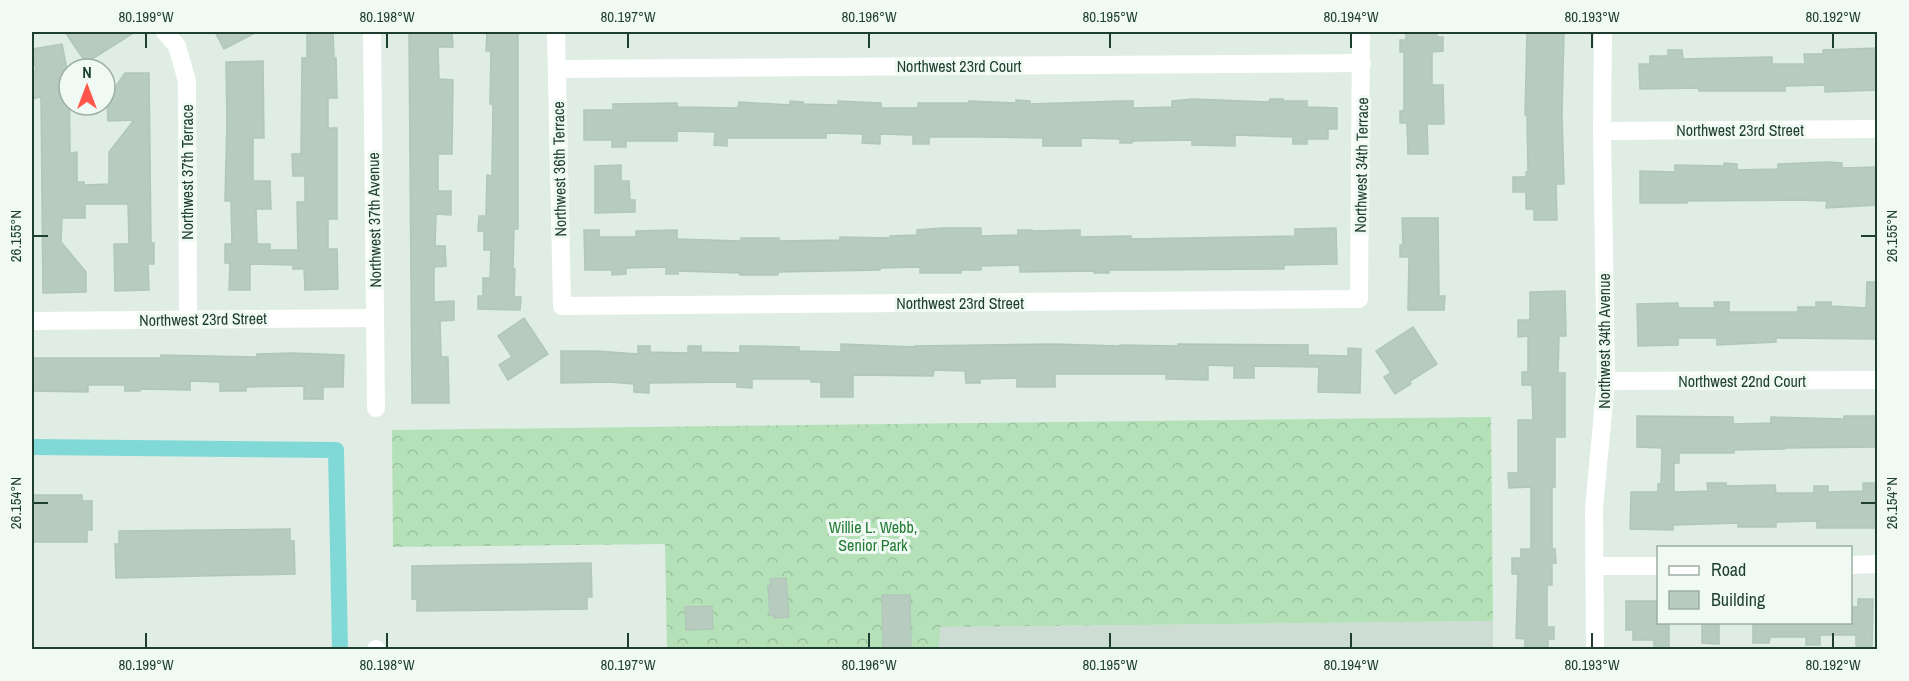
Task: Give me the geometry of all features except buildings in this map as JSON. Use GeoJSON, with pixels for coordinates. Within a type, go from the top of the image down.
{"type":"FeatureCollection","features":[{"type":"Feature","properties":{"kind":"street","name":"Northwest 37th Terrace"},"geometry":{"type":"LineString","coordinates":[[165,32],[177,46],[187,81],[188,319]]}},
{"type":"Feature","properties":{"kind":"street","name":"Northwest 37th Avenue"},"geometry":{"type":"LineString","coordinates":[[372,32],[376,408]]}},
{"type":"Feature","properties":{"kind":"street","name":"Northwest 36th Terrace"},"geometry":{"type":"LineString","coordinates":[[556,32],[562,306]]}},
{"type":"Feature","properties":{"kind":"street","name":"Northwest 34th Terrace"},"geometry":{"type":"LineString","coordinates":[[1359,299],[1361,32]]}},
{"type":"Feature","properties":{"kind":"street","name":"Northwest 34th Avenue"},"geometry":{"type":"LineString","coordinates":[[1595,650],[1594,508],[1606,381],[1602,131],[1603,32]]}},
{"type":"Feature","properties":{"kind":"street","name":"Northwest 23rd Court"},"geometry":{"type":"LineString","coordinates":[[557,69],[1362,63]]}},
{"type":"Feature","properties":{"kind":"street","name":"Northwest 23rd Street"},"geometry":{"type":"LineString","coordinates":[[1602,131],[1878,129]]}},
{"type":"Feature","properties":{"kind":"street","name":"Northwest 23rd Street"},"geometry":{"type":"LineString","coordinates":[[562,306],[1359,299]]}},
{"type":"Feature","properties":{"kind":"street","name":"Northwest 23rd Street"},"geometry":{"type":"LineString","coordinates":[[32,321],[375,318]]}},
{"type":"Feature","properties":{"kind":"street","name":"Northwest 22nd Court"},"geometry":{"type":"LineString","coordinates":[[1606,381],[1878,380]]}},
{"type":"Feature","properties":{"kind":"street"},"geometry":{"type":"LineString","coordinates":[[1852,565],[1878,564]]}},
{"type":"Feature","properties":{"kind":"street"},"geometry":{"type":"LineString","coordinates":[[1594,566],[1657,566]]}},
{"type":"Feature","properties":{"kind":"shaded area"},"geometry":{"type":"Polygon","coordinates":[[[1493,621],[1493,649],[939,650],[939,627],[1493,621]]]}},
{"type":"Feature","properties":{"kind":"green space","name":"Willie L. Webb, Senior Park"},"geometry":{"type":"Polygon","coordinates":[[[1491,417],[1493,621],[940,627],[939,649],[667,649],[665,544],[393,547],[392,430],[1491,417]]]}},
{"type":"Feature","properties":{"kind":"waterway"},"geometry":{"type":"LineString","coordinates":[[32,447],[336,450],[340,650]]}}]}
